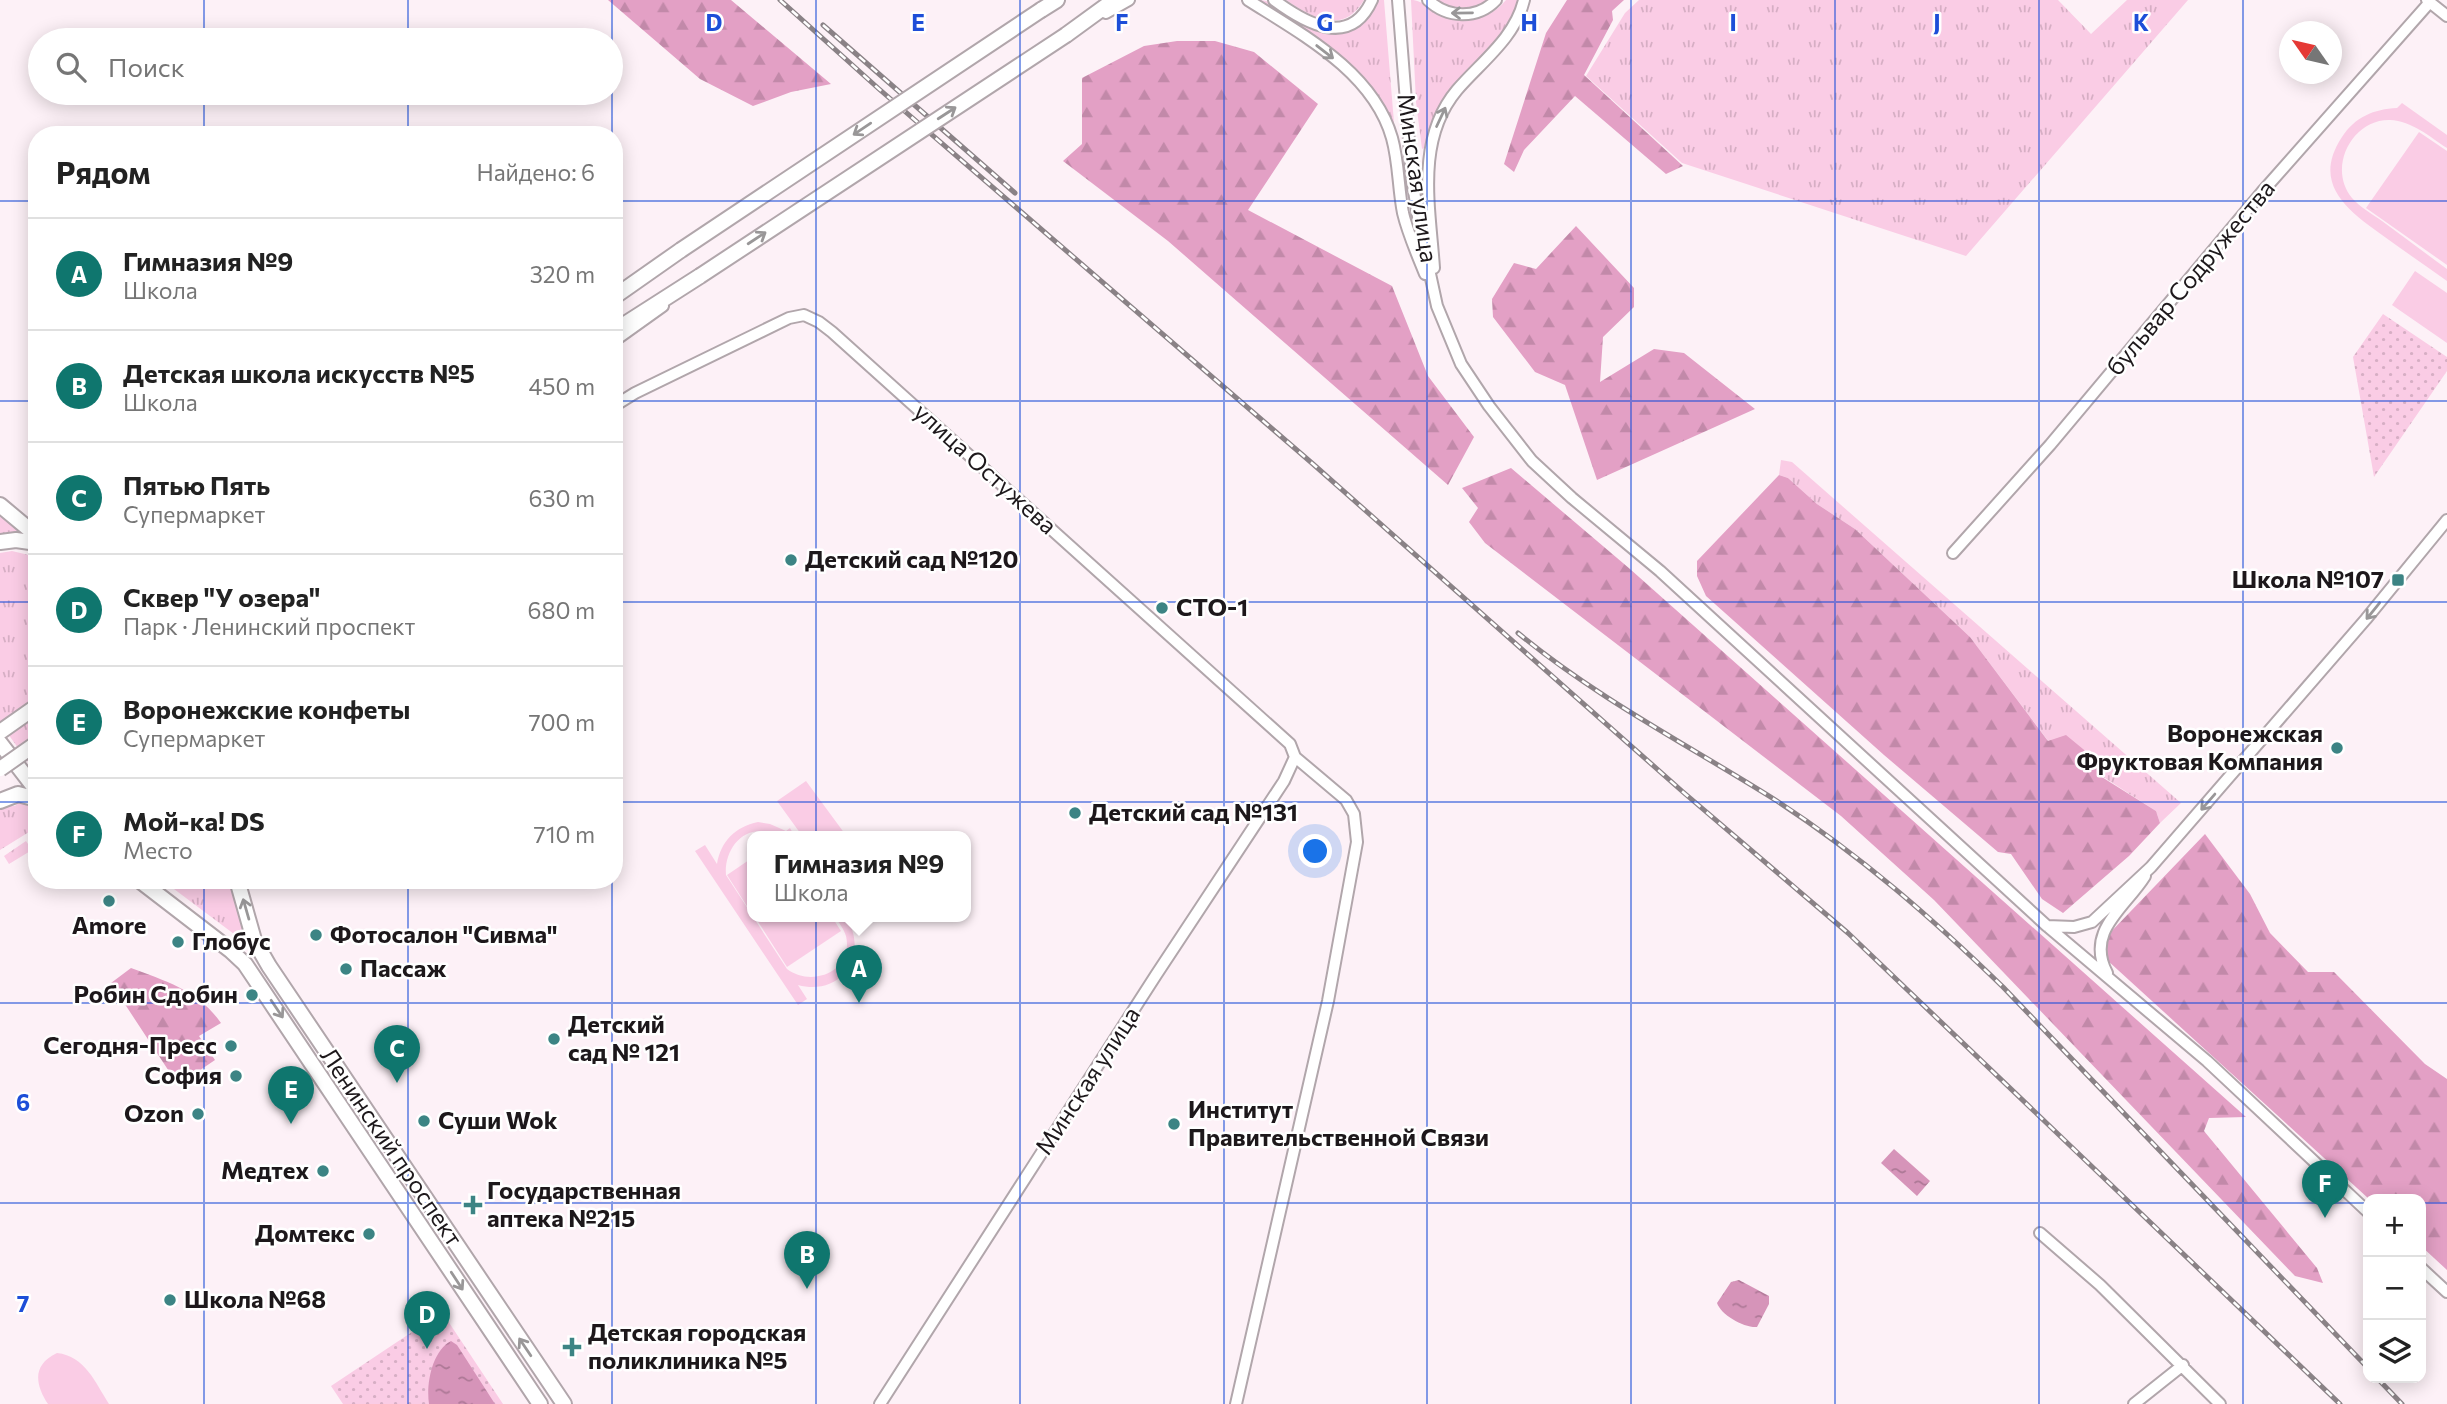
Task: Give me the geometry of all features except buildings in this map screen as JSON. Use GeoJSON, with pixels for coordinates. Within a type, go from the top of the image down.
{"type":"FeatureCollection","features":[{"type":"Feature","properties":{"kind":"main road"},"geometry":{"type":"LineString","coordinates":[[623,291],[1056,0]]}},
{"type":"Feature","properties":{"kind":"main road"},"geometry":{"type":"LineString","coordinates":[[623,325],[1066,35],[1114,0]]}},
{"type":"Feature","properties":{"kind":"main road"},"geometry":{"type":"LineString","coordinates":[[623,285],[681,250]]}},
{"type":"Feature","properties":{"kind":"main road"},"geometry":{"type":"LineString","coordinates":[[0,505],[28,528]]}},
{"type":"Feature","properties":{"kind":"main road"},"geometry":{"type":"LineString","coordinates":[[0,542],[28,542]]}},
{"type":"Feature","properties":{"kind":"main road"},"geometry":{"type":"LineString","coordinates":[[0,733],[28,713]]}},
{"type":"Feature","properties":{"kind":"main road"},"geometry":{"type":"LineString","coordinates":[[0,743],[28,779]]}},
{"type":"Feature","properties":{"kind":"main road"},"geometry":{"type":"LineString","coordinates":[[0,769],[28,749]]}},
{"type":"Feature","properties":{"kind":"main road"},"geometry":{"type":"LineString","coordinates":[[0,801],[18,794],[28,797]]}},
{"type":"Feature","properties":{"kind":"main road","name":"Ленинский проспект"},"geometry":{"type":"LineString","coordinates":[[151,889],[245,964],[540,1404]]}},
{"type":"Feature","properties":{"kind":"main road","name":"Ленинский проспект"},"geometry":{"type":"LineString","coordinates":[[240,889],[254,940],[269,965],[564,1404]]}},
{"type":"Feature","properties":{"kind":"street"},"geometry":{"type":"LineString","coordinates":[[1066,35],[1129,0]]}},
{"type":"Feature","properties":{"kind":"street"},"geometry":{"type":"LineString","coordinates":[[1248,0],[1306,38],[1349,72],[1378,107],[1387,124],[1395,152],[1404,213],[1437,306]]}},
{"type":"Feature","properties":{"kind":"street"},"geometry":{"type":"LineString","coordinates":[[1274,0],[1314,25],[1338,28],[1350,25],[1361,17],[1372,0]]}},
{"type":"Feature","properties":{"kind":"street"},"geometry":{"type":"LineString","coordinates":[[1428,0],[1444,11],[1458,15],[1483,10],[1496,0]]}},
{"type":"Feature","properties":{"kind":"street"},"geometry":{"type":"LineString","coordinates":[[1437,306],[1428,162],[1433,136],[1449,101],[1510,32],[1520,15],[1524,0]]}},
{"type":"Feature","properties":{"kind":"street","name":"Минская улица"},"geometry":{"type":"LineString","coordinates":[[1399,1],[1412,178],[1437,306],[1456,353],[1479,393],[1532,461],[1660,571],[2047,926],[2207,1061],[2363,1207]]}},
{"type":"Feature","properties":{"kind":"street"},"geometry":{"type":"LineString","coordinates":[[2428,1],[2447,16]]}},
{"type":"Feature","properties":{"kind":"street","name":"бульвар Содружества"},"geometry":{"type":"LineString","coordinates":[[1953,553],[2050,445],[2262,192],[2428,1]]}},
{"type":"Feature","properties":{"kind":"street"},"geometry":{"type":"LineString","coordinates":[[623,335],[700,276]]}},
{"type":"Feature","properties":{"kind":"street","name":"улица Остужева"},"geometry":{"type":"LineString","coordinates":[[623,400],[789,318],[804,315],[819,321],[877,370],[1290,744],[1295,757],[1346,800],[1354,814],[1357,842],[1328,1001],[1236,1404]]}},
{"type":"Feature","properties":{"kind":"street"},"geometry":{"type":"LineString","coordinates":[[623,392],[635,393]]}},
{"type":"Feature","properties":{"kind":"street"},"geometry":{"type":"LineString","coordinates":[[2112,981],[2100,958],[2103,932],[2109,921],[2137,889],[2151,867],[2366,619],[2447,520]]}},
{"type":"Feature","properties":{"kind":"street","name":"Минская улица"},"geometry":{"type":"LineString","coordinates":[[880,1404],[1284,781],[1295,757]]}},
{"type":"Feature","properties":{"kind":"street"},"geometry":{"type":"LineString","coordinates":[[2047,926],[2074,927],[2092,922],[2151,867]]}},
{"type":"Feature","properties":{"kind":"street"},"geometry":{"type":"LineString","coordinates":[[2040,1233],[2100,1285],[2220,1404]]}},
{"type":"Feature","properties":{"kind":"street"},"geometry":{"type":"LineString","coordinates":[[2426,1273],[2447,1292]]}},
{"type":"Feature","properties":{"kind":"street"},"geometry":{"type":"LineString","coordinates":[[2134,1404],[2183,1365]]}},
{"type":"Feature","properties":{"kind":"green space"},"geometry":{"type":"Polygon","coordinates":[[[608,0],[731,0],[831,84],[791,92],[753,106],[700,79],[608,0]]]}},
{"type":"Feature","properties":{"kind":"green space"},"geometry":{"type":"Polygon","coordinates":[[[1257,0],[1280,7],[1324,32],[1337,32],[1361,23],[1378,0],[1384,0],[1394,123],[1391,123],[1378,96],[1363,79],[1257,0]]]}},
{"type":"Feature","properties":{"kind":"green space"},"geometry":{"type":"Polygon","coordinates":[[[1286,0],[1364,0],[1356,11],[1346,18],[1326,20],[1286,0]]]}},
{"type":"Feature","properties":{"kind":"green space"},"geometry":{"type":"Polygon","coordinates":[[[1411,0],[1439,15],[1466,20],[1492,12],[1506,0],[1518,0],[1506,29],[1458,83],[1438,112],[1422,149],[1416,102],[1411,0]]]}},
{"type":"Feature","properties":{"kind":"green space"},"geometry":{"type":"Polygon","coordinates":[[[1435,0],[1490,0],[1476,7],[1462,9],[1449,7],[1435,0]]]}},
{"type":"Feature","properties":{"kind":"green space"},"geometry":{"type":"Polygon","coordinates":[[[1567,0],[1624,0],[1612,11],[1613,20],[1584,75],[1683,166],[1666,174],[1575,96],[1524,150],[1514,172],[1504,164],[1546,33],[1567,0]]]}},
{"type":"Feature","properties":{"kind":"green space"},"geometry":{"type":"Polygon","coordinates":[[[1639,0],[2058,0],[2091,34],[2127,0],[2188,0],[1966,256],[1682,163],[1586,76],[1625,13],[1639,0]]]}},
{"type":"Feature","properties":{"kind":"green space"},"geometry":{"type":"Polygon","coordinates":[[[1177,41],[1215,41],[1254,52],[1318,104],[1248,210],[1392,286],[1428,376],[1474,437],[1448,485],[1168,241],[1063,161],[1082,144],[1082,78],[1144,46],[1177,41]]]}},
{"type":"Feature","properties":{"kind":"green space"},"geometry":{"type":"Polygon","coordinates":[[[2402,103],[2447,135],[2447,148],[2406,123],[2390,120],[2376,122],[2355,136],[2347,147],[2342,173],[2345,186],[2359,204],[2447,269],[2447,281],[2362,220],[2340,198],[2333,185],[2330,171],[2333,155],[2347,130],[2366,115],[2397,108],[2402,103]]]}},
{"type":"Feature","properties":{"kind":"green space"},"geometry":{"type":"Polygon","coordinates":[[[2419,132],[2447,151],[2447,265],[2366,208],[2419,132]]]}},
{"type":"Feature","properties":{"kind":"green space"},"geometry":{"type":"Polygon","coordinates":[[[1576,226],[1634,288],[1634,307],[1603,337],[1600,382],[1654,349],[1684,353],[1755,409],[1597,480],[1565,385],[1535,372],[1493,317],[1492,299],[1514,263],[1536,269],[1576,226]]]}},
{"type":"Feature","properties":{"kind":"green space"},"geometry":{"type":"Polygon","coordinates":[[[2415,271],[2447,293],[2447,343],[2392,305],[2415,271]]]}},
{"type":"Feature","properties":{"kind":"green space"},"geometry":{"type":"Polygon","coordinates":[[[2383,314],[2447,357],[2447,371],[2374,477],[2353,357],[2383,314]]]}},
{"type":"Feature","properties":{"kind":"green space"},"geometry":{"type":"Polygon","coordinates":[[[1781,460],[1792,462],[2181,803],[2160,823],[2156,811],[2049,742],[1970,637],[1855,529],[1817,504],[1788,478],[1779,475],[1781,460]]]}},
{"type":"Feature","properties":{"kind":"green space"},"geometry":{"type":"Polygon","coordinates":[[[1511,468],[1630,569],[2246,1117],[2209,1118],[2204,1131],[2317,1268],[2323,1283],[2295,1276],[1934,900],[1841,816],[1485,543],[1469,522],[1478,508],[1462,488],[1511,468]]]}},
{"type":"Feature","properties":{"kind":"green space"},"geometry":{"type":"Polygon","coordinates":[[[1779,475],[1788,478],[1817,504],[1855,529],[1970,637],[2048,741],[2066,735],[2100,763],[2097,774],[2156,811],[2160,823],[2129,856],[2063,913],[2042,899],[2011,854],[1998,852],[1884,755],[1706,596],[1697,576],[1697,561],[1779,475]]]}},
{"type":"Feature","properties":{"kind":"green space"},"geometry":{"type":"Polygon","coordinates":[[[0,514],[23,532],[0,535],[0,514]]]}},
{"type":"Feature","properties":{"kind":"green space"},"geometry":{"type":"Polygon","coordinates":[[[12,551],[28,555],[28,762],[0,723],[0,553],[12,551]]]}},
{"type":"Feature","properties":{"kind":"green space"},"geometry":{"type":"Polygon","coordinates":[[[806,781],[843,831],[799,831],[777,801],[806,781]]]}},
{"type":"Feature","properties":{"kind":"green space"},"geometry":{"type":"Polygon","coordinates":[[[18,794],[28,806],[28,833],[0,850],[0,806],[15,806],[19,802],[18,794]]]}},
{"type":"Feature","properties":{"kind":"green space"},"geometry":{"type":"Polygon","coordinates":[[[750,824],[770,824],[786,831],[747,831],[730,851],[726,875],[747,907],[747,922],[756,922],[787,969],[808,977],[829,973],[844,959],[847,948],[846,936],[838,922],[848,922],[853,931],[853,958],[847,970],[827,985],[798,985],[807,999],[798,1005],[695,851],[705,845],[717,864],[722,848],[730,836],[750,824]]]}},
{"type":"Feature","properties":{"kind":"green space"},"geometry":{"type":"Polygon","coordinates":[[[2205,834],[2250,894],[2270,933],[2308,972],[2334,972],[2425,1064],[2447,1079],[2447,1270],[2426,1251],[2426,1194],[2364,1194],[2107,960],[2105,938],[2205,834]]]}},
{"type":"Feature","properties":{"kind":"green space"},"geometry":{"type":"Polygon","coordinates":[[[26,841],[28,844],[28,852],[9,864],[4,856],[26,841]]]}},
{"type":"Feature","properties":{"kind":"green space"},"geometry":{"type":"Polygon","coordinates":[[[747,861],[747,906],[727,875],[747,861]]]}},
{"type":"Feature","properties":{"kind":"green space"},"geometry":{"type":"Polygon","coordinates":[[[174,889],[231,889],[246,943],[174,889]]]}},
{"type":"Feature","properties":{"kind":"green space"},"geometry":{"type":"Polygon","coordinates":[[[758,922],[835,922],[841,931],[787,967],[758,922]]]}},
{"type":"Feature","properties":{"kind":"green space"},"geometry":{"type":"Polygon","coordinates":[[[131,968],[181,988],[203,1003],[221,1023],[199,1036],[215,1060],[178,1085],[111,983],[131,968]]]}},
{"type":"Feature","properties":{"kind":"green space"},"geometry":{"type":"Polygon","coordinates":[[[442,1312],[503,1404],[343,1404],[331,1386],[442,1312]]]}},
{"type":"Feature","properties":{"kind":"green space"},"geometry":{"type":"Polygon","coordinates":[[[57,1353],[67,1355],[82,1365],[109,1404],[48,1404],[40,1389],[38,1376],[43,1363],[57,1353]]]}},
{"type":"Feature","properties":{"kind":"water"},"geometry":{"type":"Polygon","coordinates":[[[1894,1149],[1930,1181],[1917,1196],[1881,1163],[1894,1149]]]}},
{"type":"Feature","properties":{"kind":"water"},"geometry":{"type":"Polygon","coordinates":[[[1739,1280],[1769,1296],[1769,1304],[1757,1327],[1734,1320],[1719,1308],[1717,1303],[1731,1282],[1739,1280]]]}},
{"type":"Feature","properties":{"kind":"water"},"geometry":{"type":"Polygon","coordinates":[[[451,1341],[457,1345],[495,1404],[429,1404],[429,1387],[435,1360],[444,1346],[451,1341]]]}},
{"type":"Feature","properties":{"kind":"railway"},"geometry":{"type":"LineString","coordinates":[[780,0],[879,89],[1313,464],[1683,792],[1848,933],[2340,1404]]}},
{"type":"Feature","properties":{"kind":"railway"},"geometry":{"type":"LineString","coordinates":[[823,25],[1015,193]]}},
{"type":"Feature","properties":{"kind":"railway"},"geometry":{"type":"LineString","coordinates":[[1518,633],[1612,701],[1808,822],[1866,865],[1922,912],[2003,987],[2363,1363]]}},
{"type":"Feature","properties":{"kind":"railway"},"geometry":{"type":"LineString","coordinates":[[2382,1383],[2402,1404]]}},
{"type":"Feature","properties":{"kind":"place","name":"Детский сад №120"},"geometry":{"type":"Point","coordinates":[791,560]}},
{"type":"Feature","properties":{"kind":"place","name":"Школа №107"},"geometry":{"type":"Point","coordinates":[2398,580]}},
{"type":"Feature","properties":{"kind":"place","name":"СТО-1"},"geometry":{"type":"Point","coordinates":[1162,608]}},
{"type":"Feature","properties":{"kind":"place","name":"Воронежская Фруктовая Компания"},"geometry":{"type":"Point","coordinates":[2337,748]}},
{"type":"Feature","properties":{"kind":"place","name":"Детский сад №131"},"geometry":{"type":"Point","coordinates":[1075,813]}},
{"type":"Feature","properties":{"kind":"place","name":"Amore"},"geometry":{"type":"Point","coordinates":[109,901]}},
{"type":"Feature","properties":{"kind":"place","name":"Фотосалон \"Сивма\""},"geometry":{"type":"Point","coordinates":[316,935]}},
{"type":"Feature","properties":{"kind":"place","name":"Глобус"},"geometry":{"type":"Point","coordinates":[178,942]}},
{"type":"Feature","properties":{"kind":"place","name":"Пассаж"},"geometry":{"type":"Point","coordinates":[346,969]}},
{"type":"Feature","properties":{"kind":"place","name":"Робин Сдобин"},"geometry":{"type":"Point","coordinates":[252,995]}},
{"type":"Feature","properties":{"kind":"place","name":"Гимназия №9"},"geometry":{"type":"Point","coordinates":[859,1003]}},
{"type":"Feature","properties":{"kind":"place","name":"Детский сад № 121"},"geometry":{"type":"Point","coordinates":[554,1039]}},
{"type":"Feature","properties":{"kind":"place","name":"Сегодня-Пресс"},"geometry":{"type":"Point","coordinates":[231,1046]}},
{"type":"Feature","properties":{"kind":"place","name":"София"},"geometry":{"type":"Point","coordinates":[236,1076]}},
{"type":"Feature","properties":{"kind":"place","name":"Пятью Пять"},"geometry":{"type":"Point","coordinates":[397,1083]}},
{"type":"Feature","properties":{"kind":"place","name":"Ozon"},"geometry":{"type":"Point","coordinates":[198,1114]}},
{"type":"Feature","properties":{"kind":"place","name":"Суши Wok"},"geometry":{"type":"Point","coordinates":[424,1121]}},
{"type":"Feature","properties":{"kind":"place","name":"Воронежские конфеты"},"geometry":{"type":"Point","coordinates":[291,1124]}},
{"type":"Feature","properties":{"kind":"place","name":"Институт Правительственной Связи"},"geometry":{"type":"Point","coordinates":[1174,1124]}},
{"type":"Feature","properties":{"kind":"place","name":"Медтех"},"geometry":{"type":"Point","coordinates":[323,1171]}},
{"type":"Feature","properties":{"kind":"place","name":"Государственная аптека №215"},"geometry":{"type":"Point","coordinates":[473,1205]}},
{"type":"Feature","properties":{"kind":"place","name":"Мой-ка! DS"},"geometry":{"type":"Point","coordinates":[2325,1218]}},
{"type":"Feature","properties":{"kind":"place","name":"Домтекс"},"geometry":{"type":"Point","coordinates":[369,1234]}},
{"type":"Feature","properties":{"kind":"place","name":"Детская школа искусств №5"},"geometry":{"type":"Point","coordinates":[807,1289]}},
{"type":"Feature","properties":{"kind":"place","name":"Школа №68"},"geometry":{"type":"Point","coordinates":[170,1300]}},
{"type":"Feature","properties":{"kind":"place","name":"Детская городская поликлиника №5"},"geometry":{"type":"Point","coordinates":[572,1347]}},
{"type":"Feature","properties":{"kind":"place","name":"Сквер \"У озера\""},"geometry":{"type":"Point","coordinates":[427,1349]}}]}
